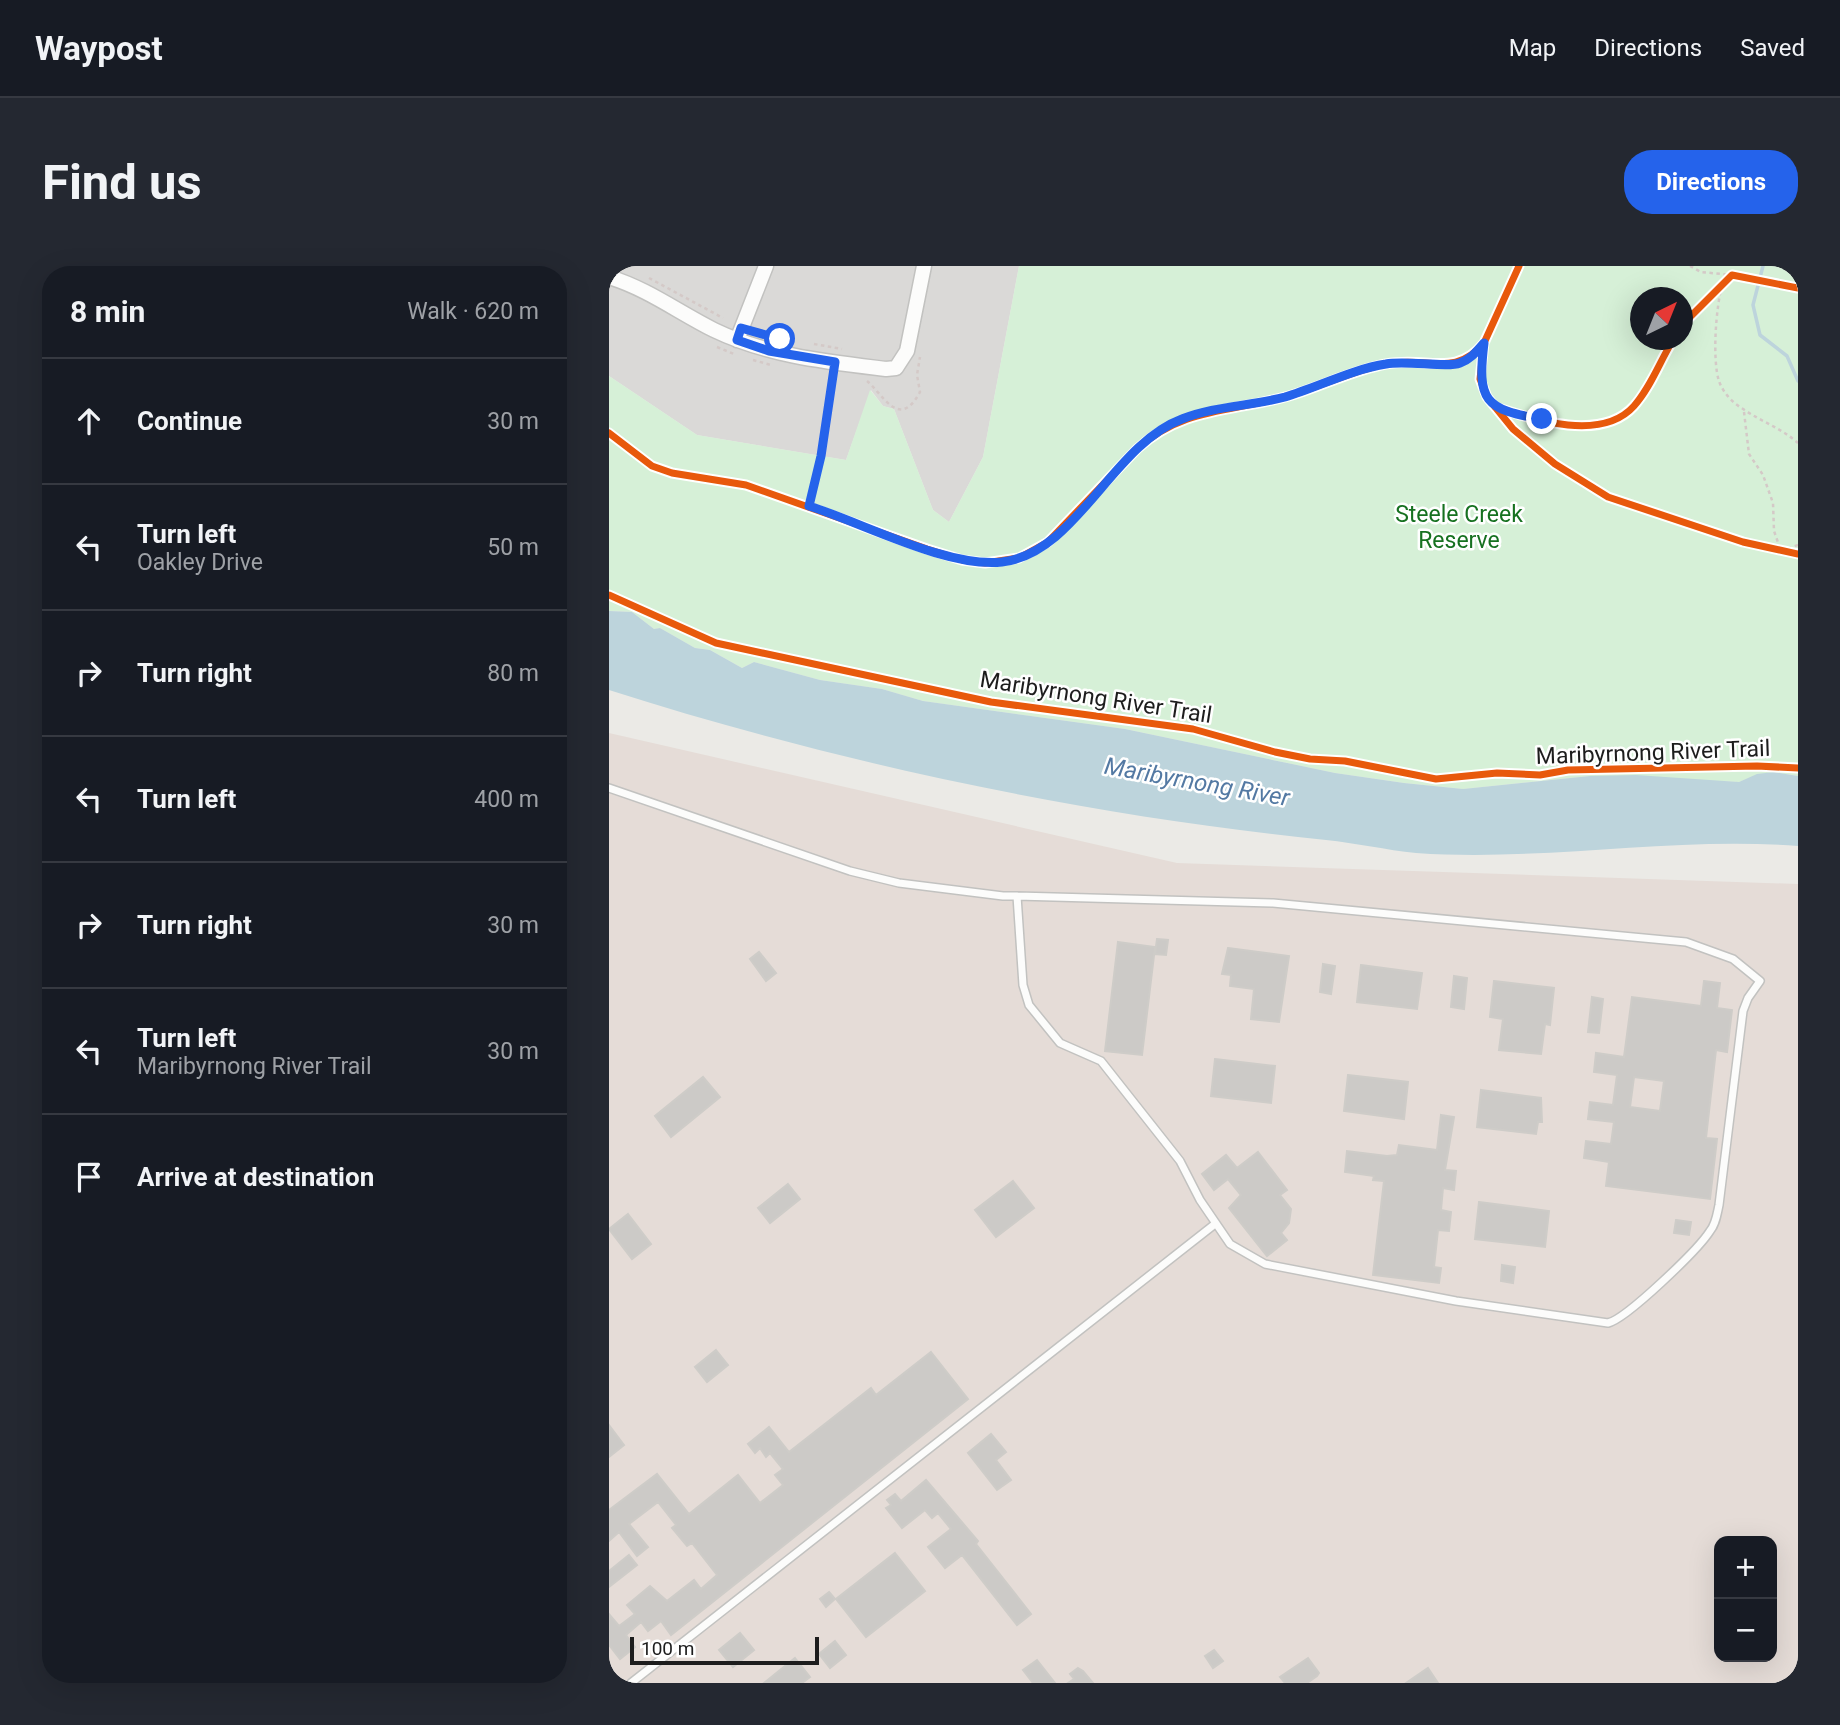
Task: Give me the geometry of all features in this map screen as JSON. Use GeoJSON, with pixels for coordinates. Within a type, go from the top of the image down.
{"type":"FeatureCollection","features":[{"type":"Feature","properties":{"kind":"street"},"geometry":{"type":"LineString","coordinates":[[737,340],[766,266]]}},
{"type":"Feature","properties":{"kind":"street"},"geometry":{"type":"LineString","coordinates":[[609,277],[651,293],[737,340],[769,351],[886,369],[897,368],[903,361],[924,266]]}},
{"type":"Feature","properties":{"kind":"lane"},"geometry":{"type":"LineString","coordinates":[[609,788],[850,871],[899,883],[1017,896],[1273,903],[1686,942],[1733,959],[1761,981],[1748,998],[1739,1033],[1716,1220],[1711,1231],[1614,1321],[1525,1313],[1265,1264],[1230,1244],[1215,1224],[1180,1161],[1101,1060],[1060,1043],[1029,1005],[1023,985],[1017,896]]}},
{"type":"Feature","properties":{"kind":"lane"},"geometry":{"type":"LineString","coordinates":[[631,1683],[1215,1224]]}},
{"type":"Feature","properties":{"kind":"path"},"geometry":{"type":"LineString","coordinates":[[1690,266],[1701,272],[1736,275]]}},
{"type":"Feature","properties":{"kind":"path"},"geometry":{"type":"LineString","coordinates":[[1712,293],[1736,275]]}},
{"type":"Feature","properties":{"kind":"path"},"geometry":{"type":"LineString","coordinates":[[1722,285],[1715,315],[1718,380],[1726,395],[1744,410],[1779,427],[1798,443]]}},
{"type":"Feature","properties":{"kind":"path"},"geometry":{"type":"LineString","coordinates":[[809,344],[846,349]]}},
{"type":"Feature","properties":{"kind":"path"},"geometry":{"type":"LineString","coordinates":[[809,506],[821,456],[835,362]]}},
{"type":"Feature","properties":{"kind":"path"},"geometry":{"type":"LineString","coordinates":[[1744,410],[1749,454],[1763,475],[1773,503],[1774,531],[1781,551]]}},
{"type":"Feature","properties":{"kind":"path"},"geometry":{"type":"LineString","coordinates":[[797,501],[819,509]]}},
{"type":"Feature","properties":{"kind":"path"},"geometry":{"type":"LineString","coordinates":[[1781,551],[1798,545]]}},
{"type":"Feature","properties":{"kind":"path"},"geometry":{"type":"LineString","coordinates":[[1769,548],[1798,554]]}},
{"type":"Feature","properties":{"kind":"shaded area"},"geometry":{"type":"Polygon","coordinates":[[[609,266],[1019,266],[983,457],[949,522],[933,510],[894,409],[883,406],[871,390],[846,460],[697,435],[609,376],[609,266]]]}},
{"type":"Feature","properties":{"kind":"shaded area"},"geometry":{"type":"Polygon","coordinates":[[[609,733],[1177,863],[1798,884],[1798,1683],[609,1683],[609,733]]]}},
{"type":"Feature","properties":{"kind":"green space","name":"Steele Creek Reserve"},"geometry":{"type":"Polygon","coordinates":[[[1019,266],[1798,266],[1798,776],[1768,774],[1739,782],[1590,776],[1463,789],[1404,783],[1335,773],[1125,729],[923,701],[882,689],[820,680],[754,662],[742,668],[710,650],[695,648],[660,628],[654,629],[632,612],[609,611],[609,376],[697,435],[846,460],[870,390],[883,406],[894,409],[933,510],[949,522],[983,457],[1019,266]]]}},
{"type":"Feature","properties":{"kind":"water","name":"Maribyrnong River"},"geometry":{"type":"Polygon","coordinates":[[[609,611],[632,612],[654,629],[660,628],[695,648],[710,650],[742,668],[754,662],[820,680],[882,689],[923,701],[1125,729],[1335,773],[1404,783],[1463,789],[1590,776],[1636,775],[1739,782],[1757,774],[1774,772],[1798,776],[1798,846],[1703,844],[1512,854],[1416,853],[1054,801],[785,741],[609,690],[609,611]]]}},
{"type":"Feature","properties":{"kind":"building"},"geometry":{"type":"Polygon","coordinates":[[[1157,939],[1168,940],[1166,955],[1155,954],[1157,939]]]}},
{"type":"Feature","properties":{"kind":"building"},"geometry":{"type":"Polygon","coordinates":[[[1118,942],[1155,947],[1142,1055],[1105,1051],[1118,942]]]}},
{"type":"Feature","properties":{"kind":"building"},"geometry":{"type":"Polygon","coordinates":[[[1228,948],[1289,956],[1279,1022],[1251,1019],[1254,989],[1230,986],[1231,975],[1222,974],[1228,948]]]}},
{"type":"Feature","properties":{"kind":"building"},"geometry":{"type":"Polygon","coordinates":[[[759,952],[776,973],[766,981],[750,959],[759,952]]]}},
{"type":"Feature","properties":{"kind":"building"},"geometry":{"type":"Polygon","coordinates":[[[1323,964],[1335,966],[1331,994],[1320,992],[1323,964]]]}},
{"type":"Feature","properties":{"kind":"building"},"geometry":{"type":"Polygon","coordinates":[[[1361,965],[1422,973],[1417,1009],[1357,1002],[1361,965]]]}},
{"type":"Feature","properties":{"kind":"building"},"geometry":{"type":"Polygon","coordinates":[[[1454,976],[1467,978],[1464,1009],[1451,1007],[1454,976]]]}},
{"type":"Feature","properties":{"kind":"building"},"geometry":{"type":"Polygon","coordinates":[[[1494,981],[1554,988],[1550,1025],[1545,1024],[1541,1054],[1499,1050],[1503,1019],[1490,1017],[1494,981]]]}},
{"type":"Feature","properties":{"kind":"building"},"geometry":{"type":"Polygon","coordinates":[[[1704,981],[1720,983],[1717,1008],[1732,1010],[1727,1052],[1716,1050],[1706,1138],[1717,1139],[1710,1199],[1606,1186],[1609,1162],[1584,1158],[1586,1141],[1611,1144],[1614,1122],[1588,1119],[1590,1102],[1613,1105],[1617,1075],[1594,1072],[1596,1053],[1624,1057],[1632,997],[1701,1006],[1704,981]],[[1634,1077],[1630,1107],[1660,1111],[1664,1081],[1634,1077]]]}},
{"type":"Feature","properties":{"kind":"building"},"geometry":{"type":"Polygon","coordinates":[[[1592,997],[1603,999],[1599,1033],[1588,1032],[1592,997]]]}},
{"type":"Feature","properties":{"kind":"building"},"geometry":{"type":"Polygon","coordinates":[[[1215,1059],[1275,1066],[1271,1103],[1211,1096],[1215,1059]]]}},
{"type":"Feature","properties":{"kind":"building"},"geometry":{"type":"Polygon","coordinates":[[[1348,1075],[1408,1082],[1404,1119],[1344,1111],[1348,1075]]]}},
{"type":"Feature","properties":{"kind":"building"},"geometry":{"type":"Polygon","coordinates":[[[703,1077],[720,1097],[671,1137],[655,1116],[703,1077]]]}},
{"type":"Feature","properties":{"kind":"building"},"geometry":{"type":"Polygon","coordinates":[[[1481,1090],[1541,1098],[1542,1122],[1538,1122],[1536,1134],[1477,1127],[1481,1090]]]}},
{"type":"Feature","properties":{"kind":"building"},"geometry":{"type":"Polygon","coordinates":[[[1441,1115],[1454,1117],[1445,1170],[1456,1171],[1454,1190],[1443,1188],[1441,1210],[1451,1212],[1449,1231],[1438,1230],[1434,1267],[1441,1268],[1439,1283],[1373,1275],[1384,1181],[1373,1180],[1374,1176],[1345,1172],[1347,1151],[1387,1156],[1397,1155],[1399,1145],[1437,1150],[1441,1115]]]}},
{"type":"Feature","properties":{"kind":"building"},"geometry":{"type":"Polygon","coordinates":[[[1258,1152],[1287,1190],[1280,1195],[1291,1209],[1289,1223],[1281,1233],[1287,1240],[1267,1256],[1229,1208],[1241,1195],[1228,1179],[1214,1190],[1202,1174],[1226,1155],[1237,1168],[1258,1152]]]}},
{"type":"Feature","properties":{"kind":"building"},"geometry":{"type":"Polygon","coordinates":[[[1013,1181],[1034,1208],[996,1237],[975,1210],[1013,1181]]]}},
{"type":"Feature","properties":{"kind":"building"},"geometry":{"type":"Polygon","coordinates":[[[788,1184],[800,1199],[770,1223],[758,1208],[788,1184]]]}},
{"type":"Feature","properties":{"kind":"building"},"geometry":{"type":"Polygon","coordinates":[[[1479,1202],[1549,1211],[1545,1247],[1475,1239],[1479,1202]]]}},
{"type":"Feature","properties":{"kind":"building"},"geometry":{"type":"Polygon","coordinates":[[[628,1214],[651,1244],[632,1259],[609,1229],[628,1214]]]}},
{"type":"Feature","properties":{"kind":"building"},"geometry":{"type":"Polygon","coordinates":[[[1676,1220],[1691,1222],[1689,1235],[1674,1233],[1676,1220]]]}},
{"type":"Feature","properties":{"kind":"building"},"geometry":{"type":"Polygon","coordinates":[[[1502,1265],[1515,1267],[1513,1283],[1501,1281],[1502,1265]]]}},
{"type":"Feature","properties":{"kind":"building"},"geometry":{"type":"Polygon","coordinates":[[[716,1350],[728,1365],[707,1382],[695,1367],[716,1350]]]}},
{"type":"Feature","properties":{"kind":"building"},"geometry":{"type":"Polygon","coordinates":[[[931,1352],[968,1399],[671,1635],[661,1621],[648,1631],[641,1622],[626,1635],[635,1647],[620,1659],[609,1645],[609,1614],[619,1626],[635,1614],[627,1605],[650,1586],[667,1601],[694,1580],[701,1589],[717,1575],[692,1543],[687,1546],[672,1528],[676,1525],[658,1502],[629,1524],[648,1547],[637,1556],[619,1532],[609,1541],[609,1510],[657,1474],[689,1514],[738,1475],[760,1503],[783,1485],[775,1475],[783,1469],[770,1453],[766,1457],[760,1448],[755,1453],[748,1444],[769,1427],[789,1452],[871,1388],[876,1395],[931,1352]]]}},
{"type":"Feature","properties":{"kind":"building"},"geometry":{"type":"Polygon","coordinates":[[[609,1425],[624,1445],[609,1457],[609,1425]]]}},
{"type":"Feature","properties":{"kind":"building"},"geometry":{"type":"Polygon","coordinates":[[[991,1434],[1006,1452],[996,1460],[1011,1480],[997,1490],[968,1453],[991,1434]]]}},
{"type":"Feature","properties":{"kind":"building"},"geometry":{"type":"Polygon","coordinates":[[[926,1480],[978,1541],[976,1544],[1031,1614],[1017,1625],[962,1555],[945,1568],[928,1547],[951,1529],[938,1513],[932,1518],[925,1510],[902,1528],[886,1508],[891,1505],[887,1500],[895,1494],[901,1501],[926,1480]]]}},
{"type":"Feature","properties":{"kind":"building"},"geometry":{"type":"Polygon","coordinates":[[[895,1553],[925,1591],[866,1637],[836,1599],[895,1553]]]}},
{"type":"Feature","properties":{"kind":"building"},"geometry":{"type":"Polygon","coordinates":[[[629,1555],[637,1565],[609,1587],[609,1571],[629,1555]]]}},
{"type":"Feature","properties":{"kind":"building"},"geometry":{"type":"Polygon","coordinates":[[[829,1592],[835,1599],[826,1607],[820,1599],[829,1592]]]}},
{"type":"Feature","properties":{"kind":"building"},"geometry":{"type":"Polygon","coordinates":[[[740,1633],[754,1650],[733,1667],[719,1650],[740,1633]]]}},
{"type":"Feature","properties":{"kind":"building"},"geometry":{"type":"Polygon","coordinates":[[[835,1641],[846,1655],[830,1668],[819,1654],[835,1641]]]}},
{"type":"Feature","properties":{"kind":"building"},"geometry":{"type":"Polygon","coordinates":[[[1214,1650],[1223,1661],[1213,1668],[1205,1656],[1214,1650]]]}},
{"type":"Feature","properties":{"kind":"building"},"geometry":{"type":"Polygon","coordinates":[[[795,1658],[810,1677],[802,1683],[764,1683],[795,1658]]]}},
{"type":"Feature","properties":{"kind":"building"},"geometry":{"type":"Polygon","coordinates":[[[1308,1658],[1319,1673],[1317,1676],[1307,1683],[1285,1683],[1280,1677],[1308,1658]]]}},
{"type":"Feature","properties":{"kind":"building"},"geometry":{"type":"Polygon","coordinates":[[[1037,1660],[1055,1683],[1033,1683],[1023,1670],[1037,1660]]]}},
{"type":"Feature","properties":{"kind":"building"},"geometry":{"type":"Polygon","coordinates":[[[1078,1668],[1093,1683],[1068,1683],[1074,1679],[1070,1674],[1078,1668]]]}},
{"type":"Feature","properties":{"kind":"building"},"geometry":{"type":"Polygon","coordinates":[[[1428,1668],[1438,1683],[1406,1683],[1428,1668]]]}},
{"type":"Feature","properties":{"kind":"waterway"},"geometry":{"type":"LineString","coordinates":[[1763,266],[1753,305],[1760,335],[1787,356],[1798,381]]}},
{"type":"Feature","properties":{"kind":"cycle path"},"geometry":{"type":"LineString","coordinates":[[1519,266],[1484,343],[1480,379],[1487,397],[1513,429],[1555,464],[1608,497],[1743,542],[1798,554]]}},
{"type":"Feature","properties":{"kind":"cycle path"},"geometry":{"type":"LineString","coordinates":[[1693,314],[1732,275],[1798,288]]}},
{"type":"Feature","properties":{"kind":"cycle path"},"geometry":{"type":"LineString","coordinates":[[609,433],[652,466],[672,473],[746,485],[927,549],[962,560],[985,563],[1019,558],[1048,542],[1137,449],[1154,436],[1189,418],[1285,397],[1386,364],[1451,363],[1473,354],[1484,343]]}},
{"type":"Feature","properties":{"kind":"cycle path"},"geometry":{"type":"LineString","coordinates":[[1495,407],[1567,425],[1604,423],[1620,417],[1634,406],[1668,350]]}},
{"type":"Feature","properties":{"kind":"cycle path","name":"Maribyrnong River Trail"},"geometry":{"type":"LineString","coordinates":[[609,595],[716,643],[991,702],[1193,729],[1275,752],[1310,759],[1345,761],[1436,779],[1497,773],[1540,775],[1568,770],[1757,766],[1798,768]]}},
{"type":"Feature","properties":{"kind":"route"},"geometry":{"type":"LineString","coordinates":[[780,339],[741,328],[737,340],[769,351],[835,362],[821,456],[809,506],[927,549],[962,560],[985,563],[1019,558],[1048,542],[1137,449],[1153,435],[1182,418],[1284,397],[1344,379],[1365,369],[1413,361],[1458,364],[1473,356],[1484,343],[1480,379],[1487,397],[1495,407],[1542,419]]}}]}
